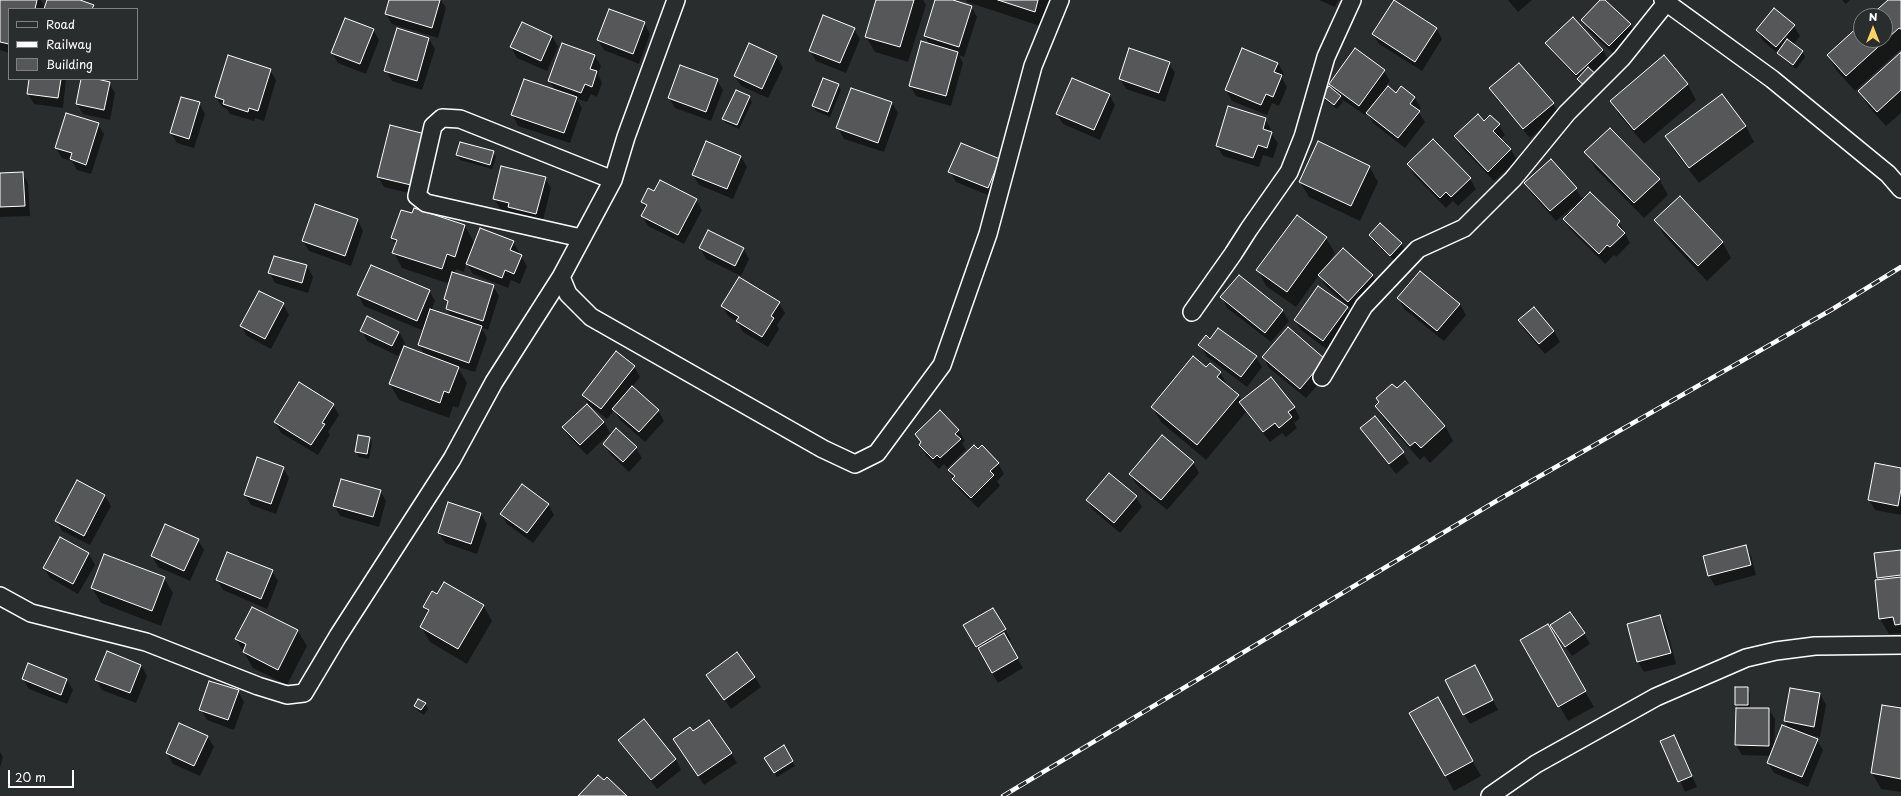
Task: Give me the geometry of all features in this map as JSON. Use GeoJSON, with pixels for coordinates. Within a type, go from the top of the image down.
{"type":"FeatureCollection","features":[{"type":"Feature","properties":{"kind":"street"},"geometry":{"type":"LineString","coordinates":[[0,596],[31,613],[146,642],[272,691],[287,695],[304,693],[338,636],[452,459],[494,382],[561,277],[613,180],[626,137],[676,0]]}},
{"type":"Feature","properties":{"kind":"street"},"geometry":{"type":"LineString","coordinates":[[561,277],[568,294],[591,317],[823,449],[855,464],[877,453],[942,365],[988,234],[1033,66],[1060,0]]}},
{"type":"Feature","properties":{"kind":"street"},"geometry":{"type":"LineString","coordinates":[[1192,312],[1289,172],[1303,137],[1326,57],[1352,0]]}},
{"type":"Feature","properties":{"kind":"street"},"geometry":{"type":"LineString","coordinates":[[1322,377],[1364,306],[1418,249],[1464,228],[1513,179],[1567,113],[1622,58],[1665,2],[1772,79],[1888,174],[1901,189]]}},
{"type":"Feature","properties":{"kind":"street"},"geometry":{"type":"LineString","coordinates":[[581,238],[426,203],[417,196],[433,126],[442,118],[460,119],[613,180]]}},
{"type":"Feature","properties":{"kind":"street"},"geometry":{"type":"LineString","coordinates":[[1490,796],[1536,764],[1656,697],[1746,658],[1776,651],[1815,646],[1901,645]]}},
{"type":"Feature","properties":{"kind":"building"},"geometry":{"type":"Polygon","coordinates":[[[0,0],[37,0],[35,8],[8,8],[8,44],[0,42],[0,0]]]}},
{"type":"Feature","properties":{"kind":"building"},"geometry":{"type":"Polygon","coordinates":[[[47,0],[80,0],[94,5],[92,8],[44,8],[47,0]]]}},
{"type":"Feature","properties":{"kind":"building"},"geometry":{"type":"Polygon","coordinates":[[[389,0],[440,0],[432,28],[385,14],[389,0]]]}},
{"type":"Feature","properties":{"kind":"building"},"geometry":{"type":"Polygon","coordinates":[[[876,0],[914,0],[900,47],[865,37],[876,0]]]}},
{"type":"Feature","properties":{"kind":"building"},"geometry":{"type":"Polygon","coordinates":[[[935,0],[953,0],[972,6],[959,47],[924,36],[935,0]]]}},
{"type":"Feature","properties":{"kind":"building"},"geometry":{"type":"Polygon","coordinates":[[[998,0],[1038,0],[1035,12],[998,0]]]}},
{"type":"Feature","properties":{"kind":"building"},"geometry":{"type":"Polygon","coordinates":[[[1394,0],[1437,28],[1415,62],[1372,34],[1394,0]]]}},
{"type":"Feature","properties":{"kind":"building"},"geometry":{"type":"Polygon","coordinates":[[[1600,0],[1605,0],[1631,24],[1609,46],[1581,20],[1600,0]]]}},
{"type":"Feature","properties":{"kind":"building"},"geometry":{"type":"Polygon","coordinates":[[[1888,0],[1901,0],[1901,29],[1899,28],[1893,33],[1893,8],[1879,8],[1888,0]]]}},
{"type":"Feature","properties":{"kind":"building"},"geometry":{"type":"Polygon","coordinates":[[[1774,8],[1795,25],[1776,47],[1756,30],[1774,8]]]}},
{"type":"Feature","properties":{"kind":"building"},"geometry":{"type":"Polygon","coordinates":[[[609,9],[645,22],[633,54],[597,40],[609,9]]]}},
{"type":"Feature","properties":{"kind":"building"},"geometry":{"type":"Polygon","coordinates":[[[823,15],[855,28],[840,63],[809,51],[823,15]]]}},
{"type":"Feature","properties":{"kind":"building"},"geometry":{"type":"Polygon","coordinates":[[[1573,17],[1603,50],[1576,75],[1545,43],[1573,17]]]}},
{"type":"Feature","properties":{"kind":"building"},"geometry":{"type":"Polygon","coordinates":[[[345,18],[374,29],[360,64],[331,53],[345,18]]]}},
{"type":"Feature","properties":{"kind":"building"},"geometry":{"type":"Polygon","coordinates":[[[522,22],[552,36],[541,61],[510,47],[522,22]]]}},
{"type":"Feature","properties":{"kind":"building"},"geometry":{"type":"Polygon","coordinates":[[[397,28],[429,38],[417,81],[384,71],[397,28]]]}},
{"type":"Feature","properties":{"kind":"building"},"geometry":{"type":"Polygon","coordinates":[[[1853,31],[1853,48],[1877,48],[1846,76],[1827,55],[1853,31]]]}},
{"type":"Feature","properties":{"kind":"building"},"geometry":{"type":"Polygon","coordinates":[[[1787,39],[1803,51],[1793,65],[1777,53],[1787,39]]]}},
{"type":"Feature","properties":{"kind":"building"},"geometry":{"type":"Polygon","coordinates":[[[921,41],[958,52],[946,96],[909,86],[921,41]]]}},
{"type":"Feature","properties":{"kind":"building"},"geometry":{"type":"Polygon","coordinates":[[[562,43],[595,55],[590,69],[597,71],[592,87],[585,84],[581,93],[548,81],[562,43]]]}},
{"type":"Feature","properties":{"kind":"building"},"geometry":{"type":"Polygon","coordinates":[[[749,43],[777,56],[762,89],[734,76],[749,43]]]}},
{"type":"Feature","properties":{"kind":"building"},"geometry":{"type":"Polygon","coordinates":[[[1129,48],[1170,62],[1159,93],[1119,79],[1129,48]]]}},
{"type":"Feature","properties":{"kind":"building"},"geometry":{"type":"Polygon","coordinates":[[[1242,48],[1278,63],[1274,72],[1282,75],[1273,97],[1266,94],[1261,105],[1225,90],[1242,48]]]}},
{"type":"Feature","properties":{"kind":"building"},"geometry":{"type":"Polygon","coordinates":[[[1355,48],[1385,70],[1359,106],[1329,84],[1355,48]]]}},
{"type":"Feature","properties":{"kind":"building"},"geometry":{"type":"Polygon","coordinates":[[[1901,52],[1901,90],[1877,112],[1858,91],[1901,52]]]}},
{"type":"Feature","properties":{"kind":"building"},"geometry":{"type":"Polygon","coordinates":[[[228,55],[271,69],[258,111],[249,108],[248,112],[223,104],[224,100],[215,97],[228,55]]]}},
{"type":"Feature","properties":{"kind":"building"},"geometry":{"type":"Polygon","coordinates":[[[1664,55],[1688,84],[1634,130],[1610,101],[1664,55]]]}},
{"type":"Feature","properties":{"kind":"building"},"geometry":{"type":"Polygon","coordinates":[[[1519,63],[1554,103],[1523,129],[1489,88],[1519,63]]]}},
{"type":"Feature","properties":{"kind":"building"},"geometry":{"type":"Polygon","coordinates":[[[680,65],[718,79],[706,112],[668,98],[680,65]]]}},
{"type":"Feature","properties":{"kind":"building"},"geometry":{"type":"Polygon","coordinates":[[[1588,67],[1599,77],[1588,89],[1577,79],[1588,67]]]}},
{"type":"Feature","properties":{"kind":"building"},"geometry":{"type":"Polygon","coordinates":[[[823,78],[839,84],[828,112],[812,106],[823,78]]]}},
{"type":"Feature","properties":{"kind":"building"},"geometry":{"type":"Polygon","coordinates":[[[1072,78],[1110,94],[1094,130],[1056,114],[1072,78]]]}},
{"type":"Feature","properties":{"kind":"building"},"geometry":{"type":"Polygon","coordinates":[[[524,79],[577,97],[564,133],[511,115],[524,79]]]}},
{"type":"Feature","properties":{"kind":"building"},"geometry":{"type":"Polygon","coordinates":[[[29,80],[61,80],[58,98],[27,94],[29,80]]]}},
{"type":"Feature","properties":{"kind":"building"},"geometry":{"type":"Polygon","coordinates":[[[81,80],[101,80],[110,82],[104,110],[76,104],[81,80]]]}},
{"type":"Feature","properties":{"kind":"building"},"geometry":{"type":"Polygon","coordinates":[[[1329,86],[1341,96],[1334,105],[1321,95],[1329,86]]]}},
{"type":"Feature","properties":{"kind":"building"},"geometry":{"type":"Polygon","coordinates":[[[1388,86],[1396,93],[1401,86],[1415,97],[1410,104],[1420,111],[1398,138],[1366,113],[1388,86]]]}},
{"type":"Feature","properties":{"kind":"building"},"geometry":{"type":"Polygon","coordinates":[[[851,88],[892,102],[878,143],[836,128],[851,88]]]}},
{"type":"Feature","properties":{"kind":"building"},"geometry":{"type":"Polygon","coordinates":[[[736,90],[750,96],[737,125],[722,119],[736,90]]]}},
{"type":"Feature","properties":{"kind":"building"},"geometry":{"type":"Polygon","coordinates":[[[1722,94],[1746,126],[1689,168],[1665,136],[1722,94]]]}},
{"type":"Feature","properties":{"kind":"building"},"geometry":{"type":"Polygon","coordinates":[[[181,97],[200,102],[189,139],[170,133],[181,97]]]}},
{"type":"Feature","properties":{"kind":"building"},"geometry":{"type":"Polygon","coordinates":[[[1228,106],[1266,118],[1263,129],[1272,132],[1267,148],[1258,145],[1253,158],[1216,146],[1228,106]]]}},
{"type":"Feature","properties":{"kind":"building"},"geometry":{"type":"Polygon","coordinates":[[[66,113],[99,123],[86,165],[70,159],[72,153],[55,148],[66,113]]]}},
{"type":"Feature","properties":{"kind":"building"},"geometry":{"type":"Polygon","coordinates":[[[1478,114],[1484,121],[1490,115],[1500,124],[1493,131],[1511,149],[1488,172],[1454,136],[1478,114]]]}},
{"type":"Feature","properties":{"kind":"building"},"geometry":{"type":"Polygon","coordinates":[[[390,125],[425,134],[411,185],[377,177],[390,125]]]}},
{"type":"Feature","properties":{"kind":"building"},"geometry":{"type":"Polygon","coordinates":[[[1610,128],[1660,179],[1634,203],[1584,152],[1610,128]]]}},
{"type":"Feature","properties":{"kind":"building"},"geometry":{"type":"Polygon","coordinates":[[[1433,139],[1471,178],[1451,197],[1446,192],[1440,198],[1407,164],[1433,139]]]}},
{"type":"Feature","properties":{"kind":"building"},"geometry":{"type":"Polygon","coordinates":[[[706,141],[741,156],[727,189],[692,175],[706,141]]]}},
{"type":"Feature","properties":{"kind":"building"},"geometry":{"type":"Polygon","coordinates":[[[1318,141],[1370,166],[1351,206],[1299,182],[1318,141]]]}},
{"type":"Feature","properties":{"kind":"building"},"geometry":{"type":"Polygon","coordinates":[[[460,142],[494,151],[490,165],[456,155],[460,142]]]}},
{"type":"Feature","properties":{"kind":"building"},"geometry":{"type":"Polygon","coordinates":[[[961,143],[1000,159],[988,188],[948,172],[961,143]]]}},
{"type":"Feature","properties":{"kind":"building"},"geometry":{"type":"Polygon","coordinates":[[[1551,159],[1577,188],[1550,211],[1524,183],[1551,159]]]}},
{"type":"Feature","properties":{"kind":"building"},"geometry":{"type":"Polygon","coordinates":[[[501,166],[546,177],[536,214],[508,207],[509,203],[493,199],[501,166]]]}},
{"type":"Feature","properties":{"kind":"building"},"geometry":{"type":"Polygon","coordinates":[[[23,172],[25,206],[0,207],[0,173],[23,172]]]}},
{"type":"Feature","properties":{"kind":"building"},"geometry":{"type":"Polygon","coordinates":[[[660,180],[697,199],[678,235],[641,216],[647,205],[641,202],[648,188],[654,191],[660,180]]]}},
{"type":"Feature","properties":{"kind":"building"},"geometry":{"type":"Polygon","coordinates":[[[1590,192],[1620,221],[1617,225],[1625,233],[1610,247],[1607,245],[1599,254],[1563,219],[1590,192]]]}},
{"type":"Feature","properties":{"kind":"building"},"geometry":{"type":"Polygon","coordinates":[[[1680,196],[1723,242],[1698,266],[1654,220],[1680,196]]]}},
{"type":"Feature","properties":{"kind":"building"},"geometry":{"type":"Polygon","coordinates":[[[315,204],[358,219],[345,256],[302,241],[315,204]]]}},
{"type":"Feature","properties":{"kind":"building"},"geometry":{"type":"Polygon","coordinates":[[[414,208],[465,225],[455,257],[447,254],[442,269],[392,253],[397,240],[391,238],[401,210],[412,213],[414,208]]]}},
{"type":"Feature","properties":{"kind":"building"},"geometry":{"type":"Polygon","coordinates":[[[1297,215],[1327,237],[1287,292],[1256,270],[1297,215]]]}},
{"type":"Feature","properties":{"kind":"building"},"geometry":{"type":"Polygon","coordinates":[[[1380,223],[1402,243],[1390,256],[1369,235],[1380,223]]]}},
{"type":"Feature","properties":{"kind":"building"},"geometry":{"type":"Polygon","coordinates":[[[480,228],[514,241],[510,250],[522,255],[514,274],[505,270],[502,278],[466,264],[480,228]]]}},
{"type":"Feature","properties":{"kind":"building"},"geometry":{"type":"Polygon","coordinates":[[[708,230],[744,248],[735,266],[699,248],[708,230]]]}},
{"type":"Feature","properties":{"kind":"building"},"geometry":{"type":"Polygon","coordinates":[[[1343,248],[1373,275],[1348,302],[1318,275],[1343,248]]]}},
{"type":"Feature","properties":{"kind":"building"},"geometry":{"type":"Polygon","coordinates":[[[274,256],[307,265],[302,283],[268,273],[274,256]]]}},
{"type":"Feature","properties":{"kind":"building"},"geometry":{"type":"Polygon","coordinates":[[[371,265],[430,290],[417,321],[357,295],[371,265]]]}},
{"type":"Feature","properties":{"kind":"building"},"geometry":{"type":"Polygon","coordinates":[[[1420,271],[1460,304],[1437,331],[1397,298],[1420,271]]]}},
{"type":"Feature","properties":{"kind":"building"},"geometry":{"type":"Polygon","coordinates":[[[452,272],[494,285],[483,321],[446,309],[448,301],[444,299],[452,272]]]}},
{"type":"Feature","properties":{"kind":"building"},"geometry":{"type":"Polygon","coordinates":[[[1239,275],[1283,310],[1265,333],[1220,297],[1239,275]]]}},
{"type":"Feature","properties":{"kind":"building"},"geometry":{"type":"Polygon","coordinates":[[[739,277],[780,302],[771,316],[774,318],[762,337],[736,321],[739,317],[721,306],[739,277]]]}},
{"type":"Feature","properties":{"kind":"building"},"geometry":{"type":"Polygon","coordinates":[[[1318,286],[1348,307],[1323,341],[1294,320],[1318,286]]]}},
{"type":"Feature","properties":{"kind":"building"},"geometry":{"type":"Polygon","coordinates":[[[259,291],[284,303],[265,339],[240,326],[259,291]]]}},
{"type":"Feature","properties":{"kind":"building"},"geometry":{"type":"Polygon","coordinates":[[[1534,307],[1554,331],[1539,344],[1518,320],[1534,307]]]}},
{"type":"Feature","properties":{"kind":"building"},"geometry":{"type":"Polygon","coordinates":[[[430,309],[482,326],[469,363],[418,345],[430,309]]]}},
{"type":"Feature","properties":{"kind":"building"},"geometry":{"type":"Polygon","coordinates":[[[367,316],[399,332],[392,346],[360,331],[367,316]]]}},
{"type":"Feature","properties":{"kind":"building"},"geometry":{"type":"Polygon","coordinates":[[[1288,327],[1325,359],[1300,389],[1262,357],[1288,327]]]}},
{"type":"Feature","properties":{"kind":"building"},"geometry":{"type":"Polygon","coordinates":[[[1218,328],[1257,356],[1241,377],[1198,345],[1206,335],[1210,339],[1218,328]]]}},
{"type":"Feature","properties":{"kind":"building"},"geometry":{"type":"Polygon","coordinates":[[[404,346],[459,367],[449,393],[444,391],[440,403],[389,384],[404,346]]]}},
{"type":"Feature","properties":{"kind":"building"},"geometry":{"type":"Polygon","coordinates":[[[616,351],[635,366],[601,409],[582,395],[616,351]]]}},
{"type":"Feature","properties":{"kind":"building"},"geometry":{"type":"Polygon","coordinates":[[[1193,356],[1206,367],[1210,363],[1221,372],[1217,377],[1239,395],[1197,445],[1151,407],[1193,356]]]}},
{"type":"Feature","properties":{"kind":"building"},"geometry":{"type":"Polygon","coordinates":[[[1271,377],[1295,407],[1288,412],[1292,417],[1279,428],[1275,423],[1263,432],[1239,402],[1271,377]]]}},
{"type":"Feature","properties":{"kind":"building"},"geometry":{"type":"Polygon","coordinates":[[[1405,381],[1445,426],[1421,448],[1415,442],[1410,446],[1375,406],[1379,402],[1376,398],[1392,384],[1397,388],[1405,381]]]}},
{"type":"Feature","properties":{"kind":"building"},"geometry":{"type":"Polygon","coordinates":[[[299,382],[334,404],[322,423],[325,424],[311,445],[274,422],[299,382]]]}},
{"type":"Feature","properties":{"kind":"building"},"geometry":{"type":"Polygon","coordinates":[[[632,386],[659,410],[639,432],[612,409],[632,386]]]}},
{"type":"Feature","properties":{"kind":"building"},"geometry":{"type":"Polygon","coordinates":[[[587,404],[604,422],[580,445],[562,427],[587,404]]]}},
{"type":"Feature","properties":{"kind":"building"},"geometry":{"type":"Polygon","coordinates":[[[940,410],[959,430],[955,434],[961,439],[940,458],[937,455],[933,459],[919,445],[921,442],[915,434],[940,410]]]}},
{"type":"Feature","properties":{"kind":"building"},"geometry":{"type":"Polygon","coordinates":[[[1375,416],[1404,452],[1389,464],[1360,428],[1375,416]]]}},
{"type":"Feature","properties":{"kind":"building"},"geometry":{"type":"Polygon","coordinates":[[[616,428],[637,447],[623,462],[603,444],[616,428]]]}},
{"type":"Feature","properties":{"kind":"building"},"geometry":{"type":"Polygon","coordinates":[[[358,435],[370,437],[367,454],[355,452],[358,435]]]}},
{"type":"Feature","properties":{"kind":"building"},"geometry":{"type":"Polygon","coordinates":[[[1162,435],[1194,462],[1161,500],[1129,474],[1162,435]]]}},
{"type":"Feature","properties":{"kind":"building"},"geometry":{"type":"Polygon","coordinates":[[[974,445],[978,449],[982,445],[999,463],[990,471],[994,475],[971,498],[952,479],[955,476],[948,470],[974,445]]]}},
{"type":"Feature","properties":{"kind":"building"},"geometry":{"type":"Polygon","coordinates":[[[257,457],[284,467],[271,504],[244,495],[257,457]]]}},
{"type":"Feature","properties":{"kind":"building"},"geometry":{"type":"Polygon","coordinates":[[[1875,463],[1901,468],[1901,489],[1898,506],[1868,500],[1875,463]]]}},
{"type":"Feature","properties":{"kind":"building"},"geometry":{"type":"Polygon","coordinates":[[[1109,473],[1137,496],[1114,523],[1086,500],[1109,473]]]}},
{"type":"Feature","properties":{"kind":"building"},"geometry":{"type":"Polygon","coordinates":[[[341,479],[381,490],[373,517],[333,506],[341,479]]]}},
{"type":"Feature","properties":{"kind":"building"},"geometry":{"type":"Polygon","coordinates":[[[77,480],[105,495],[84,536],[55,521],[77,480]]]}},
{"type":"Feature","properties":{"kind":"building"},"geometry":{"type":"Polygon","coordinates":[[[522,484],[549,504],[527,533],[500,514],[522,484]]]}},
{"type":"Feature","properties":{"kind":"building"},"geometry":{"type":"Polygon","coordinates":[[[448,502],[481,513],[471,544],[438,533],[448,502]]]}},
{"type":"Feature","properties":{"kind":"building"},"geometry":{"type":"Polygon","coordinates":[[[165,524],[199,539],[184,571],[151,556],[165,524]]]}},
{"type":"Feature","properties":{"kind":"building"},"geometry":{"type":"Polygon","coordinates":[[[60,537],[89,553],[73,584],[43,568],[60,537]]]}},
{"type":"Feature","properties":{"kind":"building"},"geometry":{"type":"Polygon","coordinates":[[[1746,545],[1751,565],[1708,576],[1703,556],[1746,545]]]}},
{"type":"Feature","properties":{"kind":"building"},"geometry":{"type":"Polygon","coordinates":[[[1901,550],[1901,575],[1877,578],[1874,553],[1901,550]]]}},
{"type":"Feature","properties":{"kind":"building"},"geometry":{"type":"Polygon","coordinates":[[[227,552],[273,570],[261,599],[216,580],[227,552]]]}},
{"type":"Feature","properties":{"kind":"building"},"geometry":{"type":"Polygon","coordinates":[[[104,554],[165,577],[152,611],[91,588],[104,554]]]}},
{"type":"Feature","properties":{"kind":"building"},"geometry":{"type":"Polygon","coordinates":[[[1901,577],[1901,624],[1895,625],[1893,617],[1879,619],[1875,580],[1901,577]]]}},
{"type":"Feature","properties":{"kind":"building"},"geometry":{"type":"Polygon","coordinates":[[[444,582],[484,605],[458,649],[420,627],[429,610],[423,607],[432,591],[437,594],[444,582]]]}},
{"type":"Feature","properties":{"kind":"building"},"geometry":{"type":"Polygon","coordinates":[[[252,607],[298,630],[278,670],[243,652],[246,644],[235,639],[252,607]]]}},
{"type":"Feature","properties":{"kind":"building"},"geometry":{"type":"Polygon","coordinates":[[[993,608],[1006,629],[976,647],[963,625],[993,608]]]}},
{"type":"Feature","properties":{"kind":"building"},"geometry":{"type":"Polygon","coordinates":[[[1570,612],[1585,633],[1565,647],[1550,625],[1570,612]]]}},
{"type":"Feature","properties":{"kind":"building"},"geometry":{"type":"Polygon","coordinates":[[[1660,615],[1671,653],[1637,662],[1627,624],[1660,615]]]}},
{"type":"Feature","properties":{"kind":"building"},"geometry":{"type":"Polygon","coordinates":[[[1548,624],[1586,691],[1558,707],[1520,640],[1548,624]]]}},
{"type":"Feature","properties":{"kind":"building"},"geometry":{"type":"Polygon","coordinates":[[[1004,633],[1018,658],[992,673],[978,648],[1004,633]]]}},
{"type":"Feature","properties":{"kind":"building"},"geometry":{"type":"Polygon","coordinates":[[[107,651],[141,665],[130,693],[95,680],[107,651]]]}},
{"type":"Feature","properties":{"kind":"building"},"geometry":{"type":"Polygon","coordinates":[[[737,652],[755,677],[724,700],[706,675],[737,652]]]}},
{"type":"Feature","properties":{"kind":"building"},"geometry":{"type":"Polygon","coordinates":[[[28,663],[67,679],[61,695],[22,679],[28,663]]]}},
{"type":"Feature","properties":{"kind":"building"},"geometry":{"type":"Polygon","coordinates":[[[1475,665],[1493,700],[1463,715],[1445,680],[1475,665]]]}},
{"type":"Feature","properties":{"kind":"building"},"geometry":{"type":"Polygon","coordinates":[[[209,681],[239,690],[228,720],[199,710],[209,681]]]}},
{"type":"Feature","properties":{"kind":"building"},"geometry":{"type":"Polygon","coordinates":[[[1735,687],[1748,687],[1748,705],[1735,705],[1735,687]]]}},
{"type":"Feature","properties":{"kind":"building"},"geometry":{"type":"Polygon","coordinates":[[[1790,688],[1820,693],[1814,727],[1784,721],[1790,688]]]}},
{"type":"Feature","properties":{"kind":"building"},"geometry":{"type":"Polygon","coordinates":[[[1438,697],[1473,761],[1445,776],[1409,713],[1438,697]]]}},
{"type":"Feature","properties":{"kind":"building"},"geometry":{"type":"Polygon","coordinates":[[[418,699],[426,703],[421,710],[414,706],[418,699]]]}},
{"type":"Feature","properties":{"kind":"building"},"geometry":{"type":"Polygon","coordinates":[[[1882,705],[1901,708],[1901,779],[1871,773],[1882,705]]]}},
{"type":"Feature","properties":{"kind":"building"},"geometry":{"type":"Polygon","coordinates":[[[1736,708],[1769,708],[1769,746],[1735,745],[1736,708]]]}},
{"type":"Feature","properties":{"kind":"building"},"geometry":{"type":"Polygon","coordinates":[[[644,719],[676,759],[651,780],[618,740],[644,719]]]}},
{"type":"Feature","properties":{"kind":"building"},"geometry":{"type":"Polygon","coordinates":[[[709,720],[732,753],[698,776],[673,739],[690,727],[693,731],[709,720]]]}},
{"type":"Feature","properties":{"kind":"building"},"geometry":{"type":"Polygon","coordinates":[[[179,723],[208,736],[194,766],[166,753],[179,723]]]}},
{"type":"Feature","properties":{"kind":"building"},"geometry":{"type":"Polygon","coordinates":[[[1782,725],[1818,739],[1802,777],[1767,763],[1782,725]]]}},
{"type":"Feature","properties":{"kind":"building"},"geometry":{"type":"Polygon","coordinates":[[[1674,735],[1692,776],[1678,782],[1660,741],[1674,735]]]}},
{"type":"Feature","properties":{"kind":"building"},"geometry":{"type":"Polygon","coordinates":[[[784,745],[793,761],[774,773],[764,758],[784,745]]]}},
{"type":"Feature","properties":{"kind":"building"},"geometry":{"type":"Polygon","coordinates":[[[598,775],[604,780],[607,777],[627,796],[578,796],[598,775]]]}},
{"type":"Feature","properties":{"kind":"railway"},"geometry":{"type":"LineString","coordinates":[[1003,796],[1498,500],[1831,310],[1901,267]]}}]}
